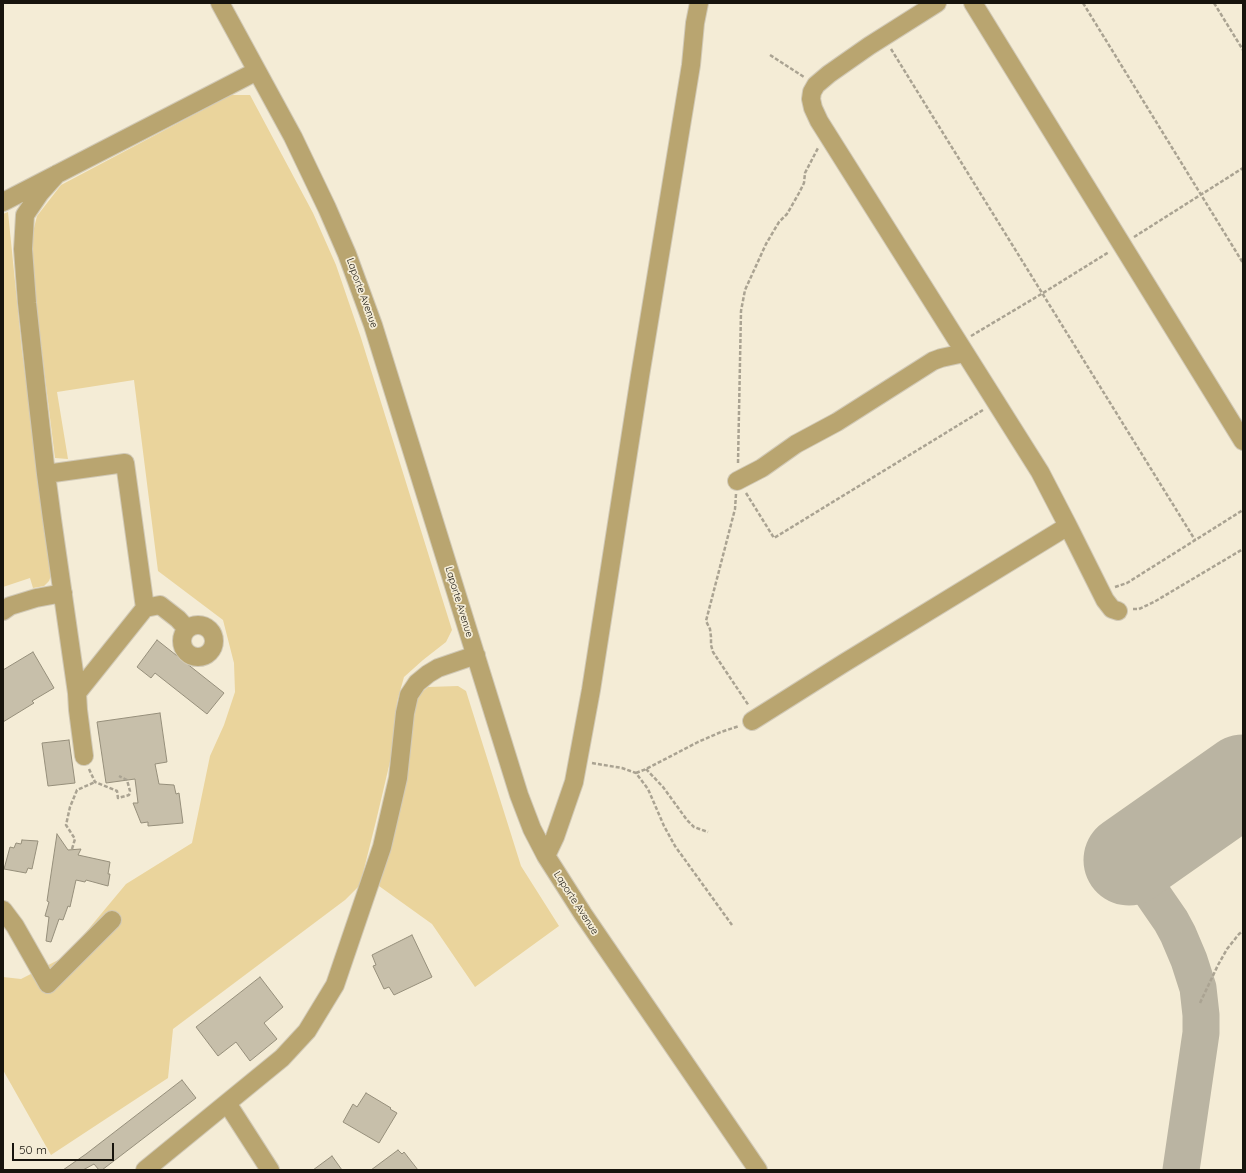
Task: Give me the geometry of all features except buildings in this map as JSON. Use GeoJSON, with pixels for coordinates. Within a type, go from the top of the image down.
{"type":"FeatureCollection","features":[{"type":"Feature","properties":{"kind":"street","name":"Laporte Avenue"},"geometry":{"type":"LineString","coordinates":[[220,3],[277,107],[316,184],[348,254],[373,325],[519,795],[532,829],[546,856],[583,914],[758,1170]]}},
{"type":"Feature","properties":{"kind":"street"},"geometry":{"type":"LineString","coordinates":[[546,856],[555,837],[574,782],[593,682],[640,376],[689,73],[695,23],[700,3]]}},
{"type":"Feature","properties":{"kind":"street"},"geometry":{"type":"LineString","coordinates":[[937,3],[883,37],[829,74],[816,85],[812,92],[811,100],[813,108],[819,121],[995,403],[1040,472],[1105,600],[1112,610],[1118,611]]}},
{"type":"Feature","properties":{"kind":"street"},"geometry":{"type":"LineString","coordinates":[[974,3],[1243,441]]}},
{"type":"Feature","properties":{"kind":"street"},"geometry":{"type":"LineString","coordinates":[[3,202],[256,70]]}},
{"type":"Feature","properties":{"kind":"street"},"geometry":{"type":"LineString","coordinates":[[58,174],[40,193],[25,214],[23,249],[26,303],[46,474],[77,693],[84,756]]}},
{"type":"Feature","properties":{"kind":"street"},"geometry":{"type":"LineString","coordinates":[[737,481],[762,468],[796,444],[837,422],[934,360],[961,348]]}},
{"type":"Feature","properties":{"kind":"street"},"geometry":{"type":"LineString","coordinates":[[46,474],[125,463],[145,608]]}},
{"type":"Feature","properties":{"kind":"street"},"geometry":{"type":"LineString","coordinates":[[754,720],[1068,526]]}},
{"type":"Feature","properties":{"kind":"street"},"geometry":{"type":"LineString","coordinates":[[3,611],[10,606],[36,598],[63,593]]}},
{"type":"Feature","properties":{"kind":"street"},"geometry":{"type":"LineString","coordinates":[[77,693],[145,608],[160,605],[178,619],[187,629]]}},
{"type":"Feature","properties":{"kind":"street"},"geometry":{"type":"LineString","coordinates":[[145,1170],[282,1058],[307,1031],[336,985],[382,847],[398,778],[405,713],[409,695],[417,683],[438,668],[476,655]]}},
{"type":"Feature","properties":{"kind":"street"},"geometry":{"type":"LineString","coordinates":[[3,910],[15,926],[48,984],[112,920]]}},
{"type":"Feature","properties":{"kind":"street"},"geometry":{"type":"LineString","coordinates":[[227,1103],[270,1170]]}},
{"type":"Feature","properties":{"kind":"path"},"geometry":{"type":"LineString","coordinates":[[1083,3],[1243,263]]}},
{"type":"Feature","properties":{"kind":"path"},"geometry":{"type":"LineString","coordinates":[[1214,3],[1243,50]]}},
{"type":"Feature","properties":{"kind":"path"},"geometry":{"type":"LineString","coordinates":[[883,37],[1195,540]]}},
{"type":"Feature","properties":{"kind":"path"},"geometry":{"type":"LineString","coordinates":[[770,55],[816,85]]}},
{"type":"Feature","properties":{"kind":"path"},"geometry":{"type":"LineString","coordinates":[[636,773],[698,742],[754,720],[713,652],[710,629],[706,621],[735,509],[737,481],[740,311],[745,290],[766,244],[779,222],[787,214],[799,193],[804,183],[805,173],[826,132]]}},
{"type":"Feature","properties":{"kind":"path"},"geometry":{"type":"LineString","coordinates":[[961,348],[1043,293],[1243,168]]}},
{"type":"Feature","properties":{"kind":"path"},"geometry":{"type":"LineString","coordinates":[[737,481],[774,538],[995,403]]}},
{"type":"Feature","properties":{"kind":"path"},"geometry":{"type":"LineString","coordinates":[[1100,591],[1127,583],[1243,510]]}},
{"type":"Feature","properties":{"kind":"path"},"geometry":{"type":"LineString","coordinates":[[1118,611],[1139,609],[1154,602],[1243,549]]}},
{"type":"Feature","properties":{"kind":"path"},"geometry":{"type":"LineString","coordinates":[[84,756],[95,782],[116,791],[118,798],[129,795],[130,790],[127,780],[119,776]]}},
{"type":"Feature","properties":{"kind":"path"},"geometry":{"type":"LineString","coordinates":[[577,762],[622,768],[636,773],[648,789],[664,826],[675,846],[732,925]]}},
{"type":"Feature","properties":{"kind":"path"},"geometry":{"type":"LineString","coordinates":[[646,769],[664,787],[690,823],[694,827],[708,832]]}},
{"type":"Feature","properties":{"kind":"path"},"geometry":{"type":"LineString","coordinates":[[72,849],[75,839],[66,825],[70,806],[77,790],[95,782]]}},
{"type":"Feature","properties":{"kind":"path"},"geometry":{"type":"LineString","coordinates":[[1200,1003],[1227,949],[1243,931]]}},
{"type":"Feature","properties":{"kind":"shaded area"},"geometry":{"type":"Polygon","coordinates":[[[231,95],[250,95],[313,213],[336,265],[361,338],[452,630],[446,642],[404,677],[397,702],[393,749],[360,885],[345,900],[173,1029],[168,1078],[51,1155],[3,1070],[3,977],[21,979],[66,956],[126,884],[192,843],[210,756],[224,725],[235,692],[234,663],[223,620],[158,571],[134,380],[57,392],[68,459],[55,458],[29,248],[37,216],[61,185],[231,95]]]}},
{"type":"Feature","properties":{"kind":"shaded area"},"geometry":{"type":"Polygon","coordinates":[[[8,212],[22,351],[52,573],[49,581],[44,586],[33,588],[30,578],[3,587],[3,214],[8,212]]]}},
{"type":"Feature","properties":{"kind":"shaded area"},"geometry":{"type":"Polygon","coordinates":[[[458,686],[466,691],[521,866],[559,926],[475,987],[432,924],[379,886],[403,798],[416,697],[428,687],[458,686]]]}},
{"type":"Feature","properties":{"kind":"taxiway"},"geometry":{"type":"LineString","coordinates":[[1129,860],[1171,921],[1189,960],[1198,988],[1201,1033],[1181,1170]]}},
{"type":"Feature","properties":{"kind":"runway"},"geometry":{"type":"LineString","coordinates":[[1129,860],[1243,780]]}}]}
